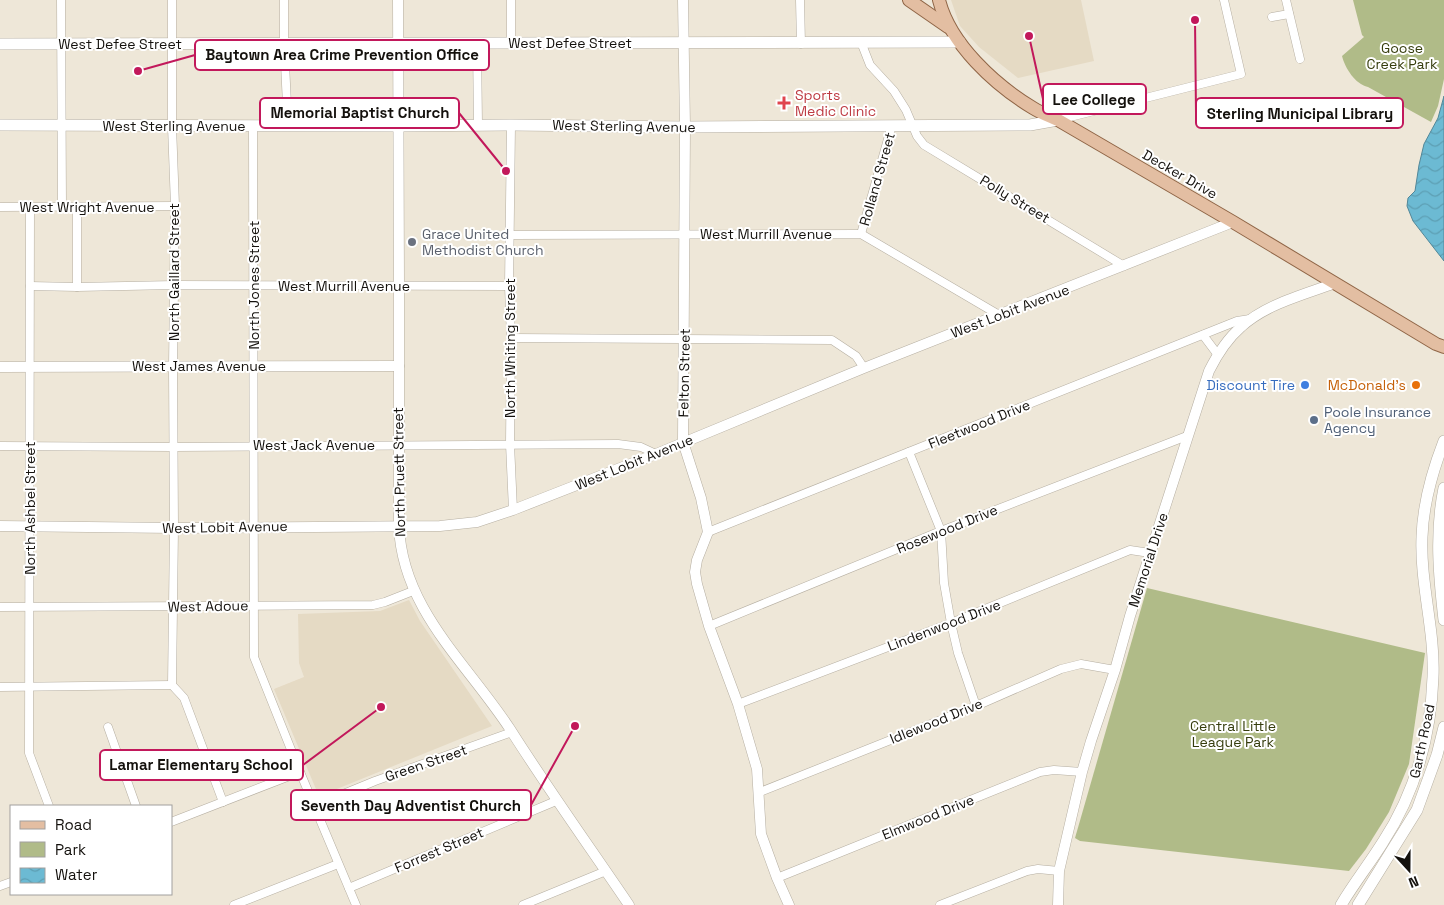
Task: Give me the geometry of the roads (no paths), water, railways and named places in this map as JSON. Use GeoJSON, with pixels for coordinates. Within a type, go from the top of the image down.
{"type":"FeatureCollection","features":[{"type":"Feature","properties":{"kind":"main road"},"geometry":{"type":"LineString","coordinates":[[909,0],[950,28]]}},
{"type":"Feature","properties":{"kind":"main road","name":"Decker Drive"},"geometry":{"type":"LineString","coordinates":[[939,0],[942,12],[960,42],[992,78],[1034,109],[1058,120],[1233,222],[1441,348]]}},
{"type":"Feature","properties":{"kind":"main road","name":"West Defee Street"},"geometry":{"type":"LineString","coordinates":[[0,44],[802,44],[960,42]]}},
{"type":"Feature","properties":{"kind":"main road","name":"West Sterling Avenue"},"geometry":{"type":"LineString","coordinates":[[0,125],[685,127],[1030,125],[1058,120]]}},
{"type":"Feature","properties":{"kind":"main road","name":"Garth Road"},"geometry":{"type":"LineString","coordinates":[[1341,905],[1384,841],[1415,780],[1428,726],[1438,648],[1422,557],[1422,537],[1430,484],[1444,441]]}},
{"type":"Feature","properties":{"kind":"main road"},"geometry":{"type":"LineString","coordinates":[[1444,489],[1440,513],[1438,556],[1444,620]]}},
{"type":"Feature","properties":{"kind":"main road"},"geometry":{"type":"LineString","coordinates":[[1422,557],[1438,556]]}},
{"type":"Feature","properties":{"kind":"main road"},"geometry":{"type":"LineString","coordinates":[[1428,726],[1444,728]]}},
{"type":"Feature","properties":{"kind":"main road","name":"Garth Road"},"geometry":{"type":"LineString","coordinates":[[1358,905],[1417,810],[1437,755],[1444,728]]}},
{"type":"Feature","properties":{"kind":"main road"},"geometry":{"type":"LineString","coordinates":[[1394,823],[1405,830]]}},
{"type":"Feature","properties":{"kind":"street"},"geometry":{"type":"LineString","coordinates":[[61,0],[62,206]]}},
{"type":"Feature","properties":{"kind":"street","name":"North Gaillard Street"},"geometry":{"type":"LineString","coordinates":[[172,0],[172,126],[175,206],[172,686]]}},
{"type":"Feature","properties":{"kind":"street"},"geometry":{"type":"LineString","coordinates":[[284,0],[288,125]]}},
{"type":"Feature","properties":{"kind":"street","name":"North Pruett Street"},"geometry":{"type":"LineString","coordinates":[[398,0],[399,526],[406,570],[413,591],[426,615],[512,732],[556,801],[630,905]]}},
{"type":"Feature","properties":{"kind":"street"},"geometry":{"type":"LineString","coordinates":[[511,0],[511,43]]}},
{"type":"Feature","properties":{"kind":"street","name":"Felton Street"},"geometry":{"type":"LineString","coordinates":[[682,0],[685,127],[683,442],[701,498],[708,532]]}},
{"type":"Feature","properties":{"kind":"street"},"geometry":{"type":"LineString","coordinates":[[800,0],[802,44]]}},
{"type":"Feature","properties":{"kind":"street","name":"West Sterling Avenue"},"geometry":{"type":"LineString","coordinates":[[1058,120],[1241,74],[1224,0]]}},
{"type":"Feature","properties":{"kind":"street"},"geometry":{"type":"LineString","coordinates":[[1286,0],[1300,59]]}},
{"type":"Feature","properties":{"kind":"street"},"geometry":{"type":"LineString","coordinates":[[1272,17],[1289,14]]}},
{"type":"Feature","properties":{"kind":"street","name":"Polly Street"},"geometry":{"type":"LineString","coordinates":[[861,42],[870,65],[894,91],[906,110],[917,136],[924,145],[1124,266]]}},
{"type":"Feature","properties":{"kind":"street"},"geometry":{"type":"LineString","coordinates":[[477,44],[478,125]]}},
{"type":"Feature","properties":{"kind":"street","name":"North Jones Street"},"geometry":{"type":"LineString","coordinates":[[253,125],[254,657],[356,905]]}},
{"type":"Feature","properties":{"kind":"street","name":"North Whiting Street"},"geometry":{"type":"LineString","coordinates":[[511,125],[509,286],[511,338],[510,444],[513,510]]}},
{"type":"Feature","properties":{"kind":"street","name":"Rolland Street"},"geometry":{"type":"LineString","coordinates":[[861,234],[892,125]]}},
{"type":"Feature","properties":{"kind":"street"},"geometry":{"type":"LineString","coordinates":[[77,206],[78,287]]}},
{"type":"Feature","properties":{"kind":"street","name":"West Wright Avenue"},"geometry":{"type":"LineString","coordinates":[[0,207],[175,206]]}},
{"type":"Feature","properties":{"kind":"street","name":"North Ashbel Street"},"geometry":{"type":"LineString","coordinates":[[30,207],[30,754],[49,805]]}},
{"type":"Feature","properties":{"kind":"street","name":"West Lobit Avenue"},"geometry":{"type":"LineString","coordinates":[[0,526],[174,528],[455,525],[477,522],[513,510],[656,454],[864,368],[1233,222]]}},
{"type":"Feature","properties":{"kind":"street","name":"West Murrill Avenue"},"geometry":{"type":"LineString","coordinates":[[511,235],[683,233],[861,234]]}},
{"type":"Feature","properties":{"kind":"street"},"geometry":{"type":"LineString","coordinates":[[861,234],[999,315]]}},
{"type":"Feature","properties":{"kind":"street","name":"Memorial Drive"},"geometry":{"type":"LineString","coordinates":[[1058,905],[1059,871],[1082,772],[1209,371],[1231,337],[1252,319],[1269,308],[1335,283]]}},
{"type":"Feature","properties":{"kind":"street","name":"West Murrill Avenue"},"geometry":{"type":"LineString","coordinates":[[30,286],[509,286]]}},
{"type":"Feature","properties":{"kind":"street","name":"Fleetwood Drive"},"geometry":{"type":"LineString","coordinates":[[708,532],[1237,321],[1252,319]]}},
{"type":"Feature","properties":{"kind":"street"},"geometry":{"type":"LineString","coordinates":[[1203,335],[1218,355]]}},
{"type":"Feature","properties":{"kind":"street"},"geometry":{"type":"LineString","coordinates":[[511,338],[832,340],[856,356],[864,368]]}},
{"type":"Feature","properties":{"kind":"street","name":"West James Avenue"},"geometry":{"type":"LineString","coordinates":[[0,367],[399,366]]}},
{"type":"Feature","properties":{"kind":"street","name":"Rosewood Drive"},"geometry":{"type":"LineString","coordinates":[[709,626],[941,531],[1187,436]]}},
{"type":"Feature","properties":{"kind":"street","name":"West Jack Avenue"},"geometry":{"type":"LineString","coordinates":[[0,446],[173,447],[618,444],[641,447],[656,454]]}},
{"type":"Feature","properties":{"kind":"street"},"geometry":{"type":"LineString","coordinates":[[909,452],[941,531],[944,582],[951,623],[960,660],[976,706]]}},
{"type":"Feature","properties":{"kind":"street"},"geometry":{"type":"LineString","coordinates":[[1430,484],[1444,489]]}},
{"type":"Feature","properties":{"kind":"street"},"geometry":{"type":"LineString","coordinates":[[708,532],[697,560],[695,572],[697,584],[709,626],[738,704],[758,769],[762,834],[789,905]]}},
{"type":"Feature","properties":{"kind":"street","name":"Lindenwood Drive"},"geometry":{"type":"LineString","coordinates":[[738,704],[951,623],[1130,550],[1150,553]]}},
{"type":"Feature","properties":{"kind":"street","name":"West Adoue"},"geometry":{"type":"LineString","coordinates":[[0,607],[373,605],[413,591]]}},
{"type":"Feature","properties":{"kind":"street","name":"Idlewood Drive"},"geometry":{"type":"LineString","coordinates":[[760,792],[976,706],[1069,666],[1081,664],[1115,670]]}},
{"type":"Feature","properties":{"kind":"street"},"geometry":{"type":"LineString","coordinates":[[0,687],[172,686],[184,698],[223,802]]}},
{"type":"Feature","properties":{"kind":"street"},"geometry":{"type":"LineString","coordinates":[[108,728],[136,805]]}},
{"type":"Feature","properties":{"kind":"street","name":"Green Street"},"geometry":{"type":"LineString","coordinates":[[314,806],[375,781],[512,732]]}},
{"type":"Feature","properties":{"kind":"street","name":"Elmwood Drive"},"geometry":{"type":"LineString","coordinates":[[778,878],[1040,772],[1054,770],[1082,772]]}},
{"type":"Feature","properties":{"kind":"street"},"geometry":{"type":"LineString","coordinates":[[172,822],[300,772]]}},
{"type":"Feature","properties":{"kind":"street","name":"Forrest Street"},"geometry":{"type":"LineString","coordinates":[[349,888],[556,801]]}},
{"type":"Feature","properties":{"kind":"street"},"geometry":{"type":"LineString","coordinates":[[234,905],[338,864]]}},
{"type":"Feature","properties":{"kind":"street"},"geometry":{"type":"LineString","coordinates":[[940,905],[1027,871],[1038,869],[1059,871]]}},
{"type":"Feature","properties":{"kind":"street"},"geometry":{"type":"LineString","coordinates":[[523,905],[606,871]]}},
{"type":"Feature","properties":{"kind":"water"},"geometry":{"type":"Polygon","coordinates":[[[1444,96],[1444,261],[1413,221],[1407,206],[1408,198],[1415,191],[1424,144],[1438,118],[1444,96]]]}},
{"type":"Feature","properties":{"kind":"place","name":"Sterling Municipal Library"},"geometry":{"type":"Point","coordinates":[1195,20]}},
{"type":"Feature","properties":{"kind":"place","name":"Lee College"},"geometry":{"type":"Point","coordinates":[1029,36]}},
{"type":"Feature","properties":{"kind":"place","name":"Baytown Area Crime Prevention Office"},"geometry":{"type":"Point","coordinates":[138,71]}},
{"type":"Feature","properties":{"kind":"place","name":"Sports Medic Clinic"},"geometry":{"type":"Point","coordinates":[784,103]}},
{"type":"Feature","properties":{"kind":"place","name":"Memorial Baptist Church"},"geometry":{"type":"Point","coordinates":[506,171]}},
{"type":"Feature","properties":{"kind":"place","name":"Grace United Methodist Church"},"geometry":{"type":"Point","coordinates":[412,242]}},
{"type":"Feature","properties":{"kind":"place","name":"Discount Tire"},"geometry":{"type":"Point","coordinates":[1305,385]}},
{"type":"Feature","properties":{"kind":"place","name":"McDonald's"},"geometry":{"type":"Point","coordinates":[1416,385]}},
{"type":"Feature","properties":{"kind":"place","name":"Poole Insurance Agency"},"geometry":{"type":"Point","coordinates":[1314,420]}},
{"type":"Feature","properties":{"kind":"place","name":"Lamar Elementary School"},"geometry":{"type":"Point","coordinates":[381,707]}},
{"type":"Feature","properties":{"kind":"place","name":"Seventh Day Adventist Church"},"geometry":{"type":"Point","coordinates":[575,726]}},
{"type":"Feature","properties":{"kind":"park label","name":"Goose Creek Park"},"geometry":{"type":"Point","coordinates":[1402,56]}},
{"type":"Feature","properties":{"kind":"park label","name":"Central Little League Park"},"geometry":{"type":"Point","coordinates":[1233,734]}}]}
